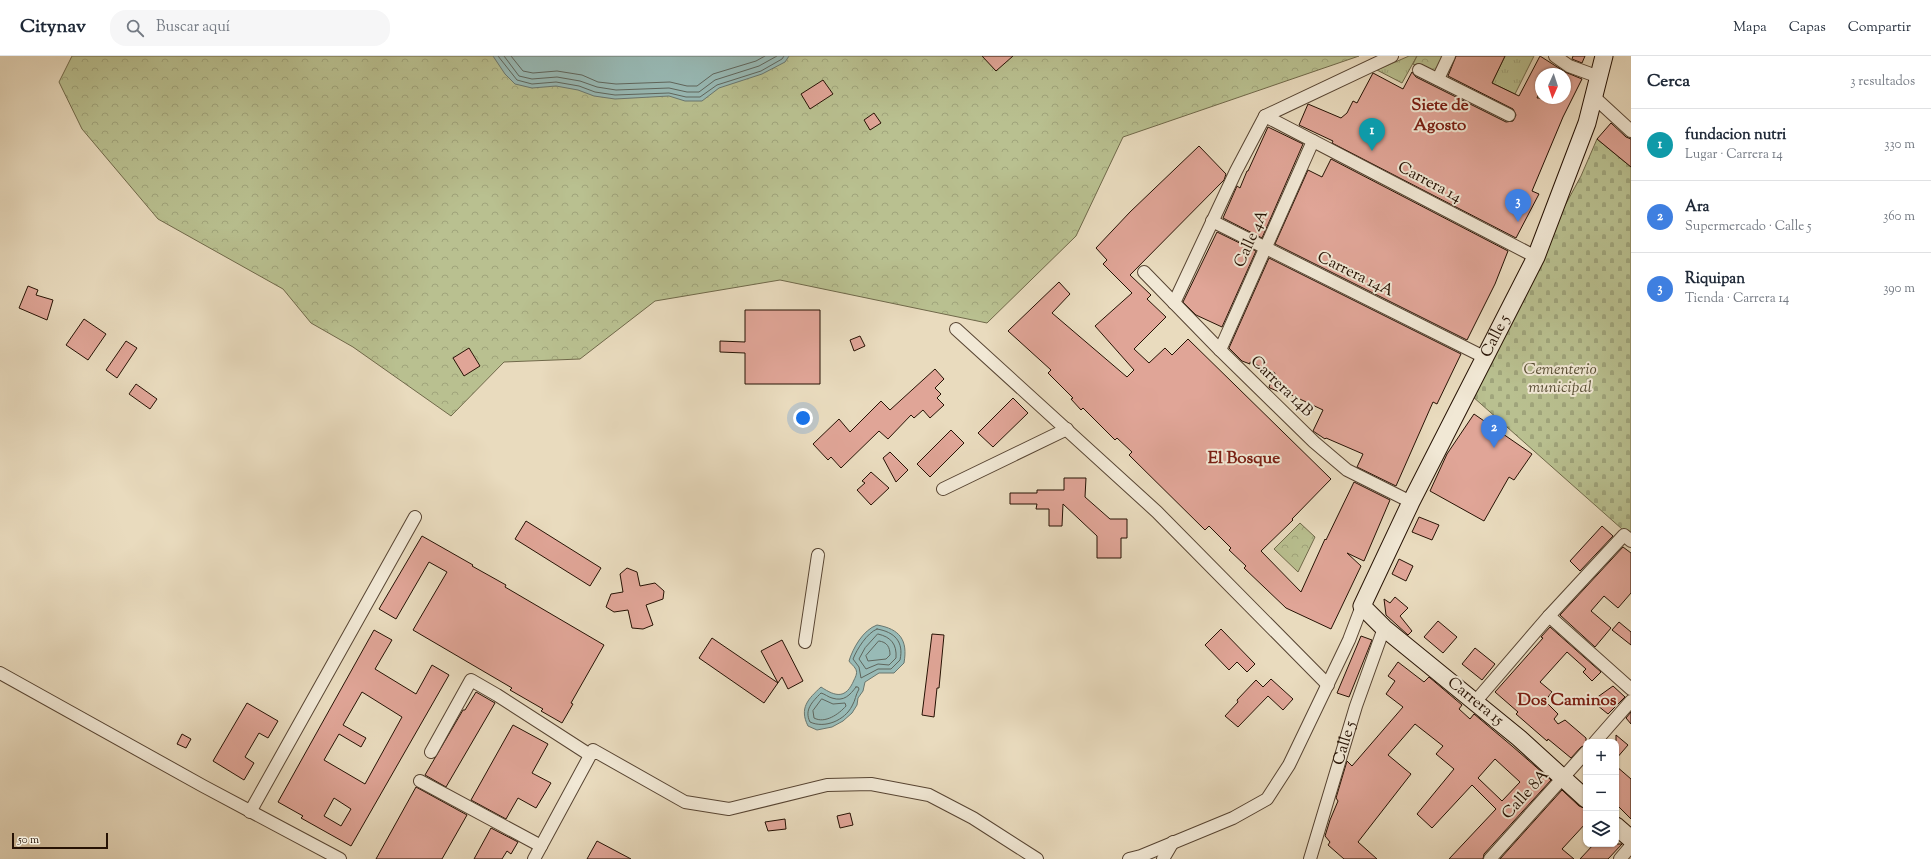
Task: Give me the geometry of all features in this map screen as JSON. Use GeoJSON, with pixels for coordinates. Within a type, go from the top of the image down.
{"type":"FeatureCollection","features":[{"type":"Feature","properties":{"kind":"street"},"geometry":{"type":"LineString","coordinates":[[1174,303],[1212,221],[1265,116],[1392,56]]}},
{"type":"Feature","properties":{"kind":"street"},"geometry":{"type":"LineString","coordinates":[[1438,79],[1449,56]]}},
{"type":"Feature","properties":{"kind":"street"},"geometry":{"type":"LineString","coordinates":[[1555,56],[1569,66],[1599,77]]}},
{"type":"Feature","properties":{"kind":"street","name":"Calle 5"},"geometry":{"type":"LineString","coordinates":[[1362,606],[1411,502],[1536,257],[1587,123],[1604,56]]}},
{"type":"Feature","properties":{"kind":"street"},"geometry":{"type":"LineString","coordinates":[[1419,70],[1509,115]]}},
{"type":"Feature","properties":{"kind":"street"},"geometry":{"type":"LineString","coordinates":[[1594,97],[1631,131]]}},
{"type":"Feature","properties":{"kind":"street","name":"Carrera 14"},"geometry":{"type":"LineString","coordinates":[[1265,116],[1536,257]]}},
{"type":"Feature","properties":{"kind":"street","name":"Calle 4A"},"geometry":{"type":"LineString","coordinates":[[1220,350],[1313,141]]}},
{"type":"Feature","properties":{"kind":"street","name":"Carrera 14A"},"geometry":{"type":"LineString","coordinates":[[1212,221],[1484,357]]}},
{"type":"Feature","properties":{"kind":"street","name":"Carrera 14B"},"geometry":{"type":"LineString","coordinates":[[1144,272],[1220,350],[1314,442],[1347,470],[1411,502]]}},
{"type":"Feature","properties":{"kind":"street"},"geometry":{"type":"LineString","coordinates":[[956,329],[1157,512],[1328,685]]}},
{"type":"Feature","properties":{"kind":"street"},"geometry":{"type":"LineString","coordinates":[[943,488],[1067,429]]}},
{"type":"Feature","properties":{"kind":"street"},"geometry":{"type":"LineString","coordinates":[[250,812],[415,517]]}},
{"type":"Feature","properties":{"kind":"street"},"geometry":{"type":"LineString","coordinates":[[1476,702],[1548,616],[1628,538]]}},
{"type":"Feature","properties":{"kind":"street"},"geometry":{"type":"LineString","coordinates":[[805,642],[818,555]]}},
{"type":"Feature","properties":{"kind":"street"},"geometry":{"type":"LineString","coordinates":[[1129,859],[1141,856],[1233,818],[1267,799],[1289,765],[1328,685],[1362,606]]}},
{"type":"Feature","properties":{"kind":"street","name":"Carrera 15"},"geometry":{"type":"LineString","coordinates":[[1362,606],[1384,628],[1519,738],[1583,796]]}},
{"type":"Feature","properties":{"kind":"street"},"geometry":{"type":"LineString","coordinates":[[1548,616],[1631,689]]}},
{"type":"Feature","properties":{"kind":"street","name":"Calle 5"},"geometry":{"type":"LineString","coordinates":[[1310,859],[1356,706],[1384,628]]}},
{"type":"Feature","properties":{"kind":"street"},"geometry":{"type":"LineString","coordinates":[[0,673],[250,812],[340,859]]}},
{"type":"Feature","properties":{"kind":"street"},"geometry":{"type":"LineString","coordinates":[[431,752],[471,680],[590,755]]}},
{"type":"Feature","properties":{"kind":"street"},"geometry":{"type":"LineString","coordinates":[[1598,739],[1631,701]]}},
{"type":"Feature","properties":{"kind":"street"},"geometry":{"type":"LineString","coordinates":[[534,859],[593,750],[685,802],[729,808],[827,785],[872,784],[929,795],[973,818],[1037,859]]}},
{"type":"Feature","properties":{"kind":"street","name":"Calle 8A"},"geometry":{"type":"LineString","coordinates":[[1490,859],[1583,755]]}},
{"type":"Feature","properties":{"kind":"street"},"geometry":{"type":"LineString","coordinates":[[420,781],[541,846]]}},
{"type":"Feature","properties":{"kind":"street"},"geometry":{"type":"LineString","coordinates":[[1619,829],[1631,839]]}},
{"type":"Feature","properties":{"kind":"street"},"geometry":{"type":"LineString","coordinates":[[1163,859],[1172,842]]}},
{"type":"Feature","properties":{"kind":"street"},"geometry":{"type":"LineString","coordinates":[[1620,859],[1631,846]]}},
{"type":"Feature","properties":{"kind":"green space"},"geometry":{"type":"Polygon","coordinates":[[[72,56],[1359,56],[1123,137],[1076,236],[987,323],[780,280],[655,301],[580,359],[504,362],[451,416],[353,347],[311,323],[283,289],[158,219],[82,129],[59,82],[72,56]]]}},
{"type":"Feature","properties":{"kind":"green space"},"geometry":{"type":"Polygon","coordinates":[[[1409,56],[1417,56],[1402,83],[1377,70],[1409,56]]]}},
{"type":"Feature","properties":{"kind":"green space"},"geometry":{"type":"Polygon","coordinates":[[[1417,56],[1447,56],[1436,76],[1413,64],[1417,56]]]}},
{"type":"Feature","properties":{"kind":"green space"},"geometry":{"type":"Polygon","coordinates":[[[1505,56],[1534,56],[1515,94],[1492,83],[1505,56]]]}},
{"type":"Feature","properties":{"kind":"green space","name":"Cementerio municipal"},"geometry":{"type":"Polygon","coordinates":[[[1597,139],[1631,167],[1631,537],[1472,396],[1556,222],[1581,176],[1597,139]]]}},
{"type":"Feature","properties":{"kind":"green space"},"geometry":{"type":"Polygon","coordinates":[[[1300,523],[1315,537],[1298,572],[1274,549],[1300,523]]]}},
{"type":"Feature","properties":{"kind":"water"},"geometry":{"type":"Polygon","coordinates":[[[493,56],[789,56],[785,62],[762,74],[719,88],[702,101],[685,101],[669,96],[615,99],[594,96],[578,90],[556,86],[532,88],[515,84],[505,74],[493,56]]]}},
{"type":"Feature","properties":{"kind":"water"},"geometry":{"type":"Polygon","coordinates":[[[877,625],[891,629],[901,637],[905,648],[904,663],[894,673],[879,673],[865,682],[863,691],[858,698],[857,705],[852,713],[843,721],[832,727],[817,730],[808,726],[804,714],[806,704],[821,687],[831,693],[836,694],[848,691],[856,674],[856,670],[849,661],[853,651],[863,635],[872,627],[877,625]]]}},
{"type":"Feature","properties":{"kind":"building"},"geometry":{"type":"Polygon","coordinates":[[[982,56],[1013,56],[996,71],[982,56]]]}},
{"type":"Feature","properties":{"kind":"building"},"geometry":{"type":"Polygon","coordinates":[[[1456,56],[1505,56],[1492,83],[1519,96],[1540,56],[1559,68],[1535,68],[1535,104],[1570,104],[1532,191],[1539,194],[1516,238],[1332,143],[1333,141],[1299,125],[1308,104],[1341,118],[1347,113],[1353,101],[1357,103],[1373,73],[1403,89],[1412,72],[1416,77],[1506,122],[1513,121],[1516,115],[1513,109],[1448,76],[1456,56]]]}},
{"type":"Feature","properties":{"kind":"building"},"geometry":{"type":"Polygon","coordinates":[[[1573,56],[1585,56],[1582,63],[1572,59],[1573,56]]]}},
{"type":"Feature","properties":{"kind":"building"},"geometry":{"type":"Polygon","coordinates":[[[1571,74],[1582,79],[1571,101],[1571,74]]]}},
{"type":"Feature","properties":{"kind":"building"},"geometry":{"type":"Polygon","coordinates":[[[823,80],[833,94],[810,109],[801,94],[823,80]]]}},
{"type":"Feature","properties":{"kind":"building"},"geometry":{"type":"Polygon","coordinates":[[[874,113],[881,123],[870,130],[864,120],[874,113]]]}},
{"type":"Feature","properties":{"kind":"building"},"geometry":{"type":"Polygon","coordinates":[[[1611,123],[1626,137],[1631,139],[1631,167],[1597,139],[1611,123]]]}},
{"type":"Feature","properties":{"kind":"building"},"geometry":{"type":"Polygon","coordinates":[[[1268,127],[1303,144],[1262,238],[1223,218],[1237,186],[1240,188],[1268,127]]]}},
{"type":"Feature","properties":{"kind":"building"},"geometry":{"type":"Polygon","coordinates":[[[1199,146],[1226,174],[1224,180],[1130,275],[1151,295],[1147,299],[1166,317],[1134,349],[1149,363],[1165,348],[1172,355],[1188,339],[1331,479],[1292,519],[1293,520],[1261,551],[1301,592],[1325,539],[1326,540],[1354,482],[1390,500],[1364,561],[1347,553],[1361,566],[1331,629],[1286,608],[1244,568],[1246,566],[1229,550],[1231,548],[1209,526],[1205,530],[1129,455],[1132,452],[1117,438],[1115,440],[1083,408],[1081,410],[1071,399],[1073,398],[1048,373],[1051,370],[1008,331],[1059,282],[1070,294],[1052,313],[1127,377],[1134,370],[1095,326],[1132,293],[1103,264],[1107,260],[1096,248],[1130,212],[1199,146]]]}},
{"type":"Feature","properties":{"kind":"building"},"geometry":{"type":"Polygon","coordinates":[[[1331,159],[1508,251],[1495,284],[1467,340],[1275,244],[1308,170],[1322,177],[1331,159]]]}},
{"type":"Feature","properties":{"kind":"building"},"geometry":{"type":"Polygon","coordinates":[[[1217,232],[1256,251],[1222,327],[1196,315],[1183,302],[1217,232]]]}},
{"type":"Feature","properties":{"kind":"building"},"geometry":{"type":"Polygon","coordinates":[[[1269,258],[1461,354],[1437,404],[1433,402],[1396,486],[1357,467],[1363,454],[1326,438],[1325,439],[1313,431],[1323,410],[1285,392],[1284,394],[1270,388],[1269,387],[1275,373],[1250,362],[1250,364],[1242,361],[1229,348],[1269,258]]]}},
{"type":"Feature","properties":{"kind":"building"},"geometry":{"type":"Polygon","coordinates":[[[28,286],[38,290],[36,295],[53,300],[47,320],[19,308],[28,286]]]}},
{"type":"Feature","properties":{"kind":"building"},"geometry":{"type":"Polygon","coordinates":[[[745,310],[820,310],[820,384],[745,384],[745,353],[720,352],[720,341],[745,342],[745,310]]]}},
{"type":"Feature","properties":{"kind":"building"},"geometry":{"type":"Polygon","coordinates":[[[84,319],[106,334],[88,360],[66,345],[84,319]]]}},
{"type":"Feature","properties":{"kind":"building"},"geometry":{"type":"Polygon","coordinates":[[[860,336],[865,346],[854,351],[850,340],[860,336]]]}},
{"type":"Feature","properties":{"kind":"building"},"geometry":{"type":"Polygon","coordinates":[[[126,341],[137,348],[117,378],[106,370],[126,341]]]}},
{"type":"Feature","properties":{"kind":"building"},"geometry":{"type":"Polygon","coordinates":[[[469,348],[480,366],[464,376],[453,358],[469,348]]]}},
{"type":"Feature","properties":{"kind":"building"},"geometry":{"type":"Polygon","coordinates":[[[935,369],[944,379],[935,388],[941,394],[937,398],[944,405],[930,418],[923,410],[914,418],[911,415],[888,439],[879,431],[841,468],[831,457],[828,460],[813,444],[839,419],[850,432],[881,401],[890,410],[935,369]]]}},
{"type":"Feature","properties":{"kind":"building"},"geometry":{"type":"Polygon","coordinates":[[[136,384],[157,399],[150,409],[129,394],[136,384]]]}},
{"type":"Feature","properties":{"kind":"building"},"geometry":{"type":"Polygon","coordinates":[[[1013,398],[1028,413],[993,447],[978,433],[1013,398]]]}},
{"type":"Feature","properties":{"kind":"building"},"geometry":{"type":"Polygon","coordinates":[[[1474,414],[1532,454],[1514,480],[1509,477],[1484,521],[1430,491],[1447,454],[1474,414]]]}},
{"type":"Feature","properties":{"kind":"building"},"geometry":{"type":"Polygon","coordinates":[[[951,430],[964,443],[930,477],[917,464],[951,430]]]}},
{"type":"Feature","properties":{"kind":"building"},"geometry":{"type":"Polygon","coordinates":[[[890,452],[908,470],[896,482],[883,458],[890,452]]]}},
{"type":"Feature","properties":{"kind":"building"},"geometry":{"type":"Polygon","coordinates":[[[871,472],[889,488],[871,505],[857,490],[865,483],[862,481],[871,472]]]}},
{"type":"Feature","properties":{"kind":"building"},"geometry":{"type":"Polygon","coordinates":[[[1064,478],[1086,478],[1085,497],[1110,519],[1127,519],[1127,538],[1121,538],[1121,558],[1097,558],[1097,536],[1063,504],[1062,526],[1049,526],[1049,509],[1036,509],[1037,504],[1010,504],[1010,493],[1037,493],[1037,490],[1064,490],[1064,478]]]}},
{"type":"Feature","properties":{"kind":"building"},"geometry":{"type":"Polygon","coordinates":[[[1419,517],[1439,525],[1432,540],[1412,532],[1419,517]]]}},
{"type":"Feature","properties":{"kind":"building"},"geometry":{"type":"Polygon","coordinates":[[[526,521],[601,568],[590,586],[515,539],[526,521]]]}},
{"type":"Feature","properties":{"kind":"building"},"geometry":{"type":"Polygon","coordinates":[[[1602,526],[1613,536],[1580,571],[1570,561],[1602,526]]]}},
{"type":"Feature","properties":{"kind":"building"},"geometry":{"type":"Polygon","coordinates":[[[422,536],[473,565],[472,566],[506,585],[505,587],[604,645],[571,703],[573,704],[562,723],[541,711],[543,709],[510,690],[512,688],[413,630],[447,572],[429,562],[396,619],[379,609],[422,536]]]}},
{"type":"Feature","properties":{"kind":"building"},"geometry":{"type":"Polygon","coordinates":[[[1623,547],[1631,553],[1631,593],[1618,608],[1604,596],[1591,611],[1611,628],[1595,647],[1560,615],[1623,547]]]}},
{"type":"Feature","properties":{"kind":"building"},"geometry":{"type":"Polygon","coordinates":[[[1399,559],[1413,566],[1406,581],[1392,574],[1399,559]]]}},
{"type":"Feature","properties":{"kind":"building"},"geometry":{"type":"Polygon","coordinates":[[[627,568],[637,572],[640,586],[655,583],[664,591],[663,599],[646,605],[653,625],[643,629],[632,628],[628,610],[614,612],[606,607],[611,594],[623,592],[620,574],[627,568]]]}},
{"type":"Feature","properties":{"kind":"building"},"geometry":{"type":"Polygon","coordinates":[[[1395,597],[1408,608],[1400,616],[1412,631],[1408,635],[1386,615],[1384,599],[1390,603],[1395,597]]]}},
{"type":"Feature","properties":{"kind":"building"},"geometry":{"type":"Polygon","coordinates":[[[1438,621],[1457,637],[1443,653],[1424,637],[1438,621]]]}},
{"type":"Feature","properties":{"kind":"building"},"geometry":{"type":"Polygon","coordinates":[[[1619,622],[1631,632],[1631,645],[1612,630],[1619,622]]]}},
{"type":"Feature","properties":{"kind":"building"},"geometry":{"type":"Polygon","coordinates":[[[1550,627],[1601,672],[1592,681],[1583,672],[1586,669],[1567,652],[1540,682],[1552,692],[1545,701],[1558,714],[1554,719],[1558,724],[1565,720],[1586,738],[1583,739],[1583,746],[1571,758],[1548,739],[1547,741],[1516,714],[1518,712],[1495,692],[1543,638],[1541,637],[1550,627]]]}},
{"type":"Feature","properties":{"kind":"building"},"geometry":{"type":"Polygon","coordinates":[[[1221,629],[1255,664],[1247,672],[1237,662],[1229,670],[1205,645],[1221,629]]]}},
{"type":"Feature","properties":{"kind":"building"},"geometry":{"type":"Polygon","coordinates":[[[374,630],[392,640],[375,669],[416,694],[432,665],[449,675],[351,846],[301,818],[303,816],[278,802],[374,630]],[[362,692],[343,725],[366,738],[361,747],[339,734],[324,760],[365,784],[402,717],[362,692]],[[334,798],[324,816],[341,826],[351,809],[334,798]]]}},
{"type":"Feature","properties":{"kind":"building"},"geometry":{"type":"Polygon","coordinates":[[[932,634],[944,635],[939,688],[937,688],[934,717],[922,715],[932,634]]]}},
{"type":"Feature","properties":{"kind":"building"},"geometry":{"type":"Polygon","coordinates":[[[1361,636],[1372,640],[1349,697],[1337,693],[1361,636]]]}},
{"type":"Feature","properties":{"kind":"building"},"geometry":{"type":"Polygon","coordinates":[[[712,638],[778,683],[764,703],[699,658],[712,638]]]}},
{"type":"Feature","properties":{"kind":"building"},"geometry":{"type":"Polygon","coordinates":[[[782,640],[803,681],[788,689],[782,677],[778,683],[761,651],[782,640]]]}},
{"type":"Feature","properties":{"kind":"building"},"geometry":{"type":"Polygon","coordinates":[[[1475,648],[1495,664],[1482,680],[1462,664],[1475,648]]]}},
{"type":"Feature","properties":{"kind":"building"},"geometry":{"type":"Polygon","coordinates":[[[1398,662],[1424,682],[1429,677],[1462,705],[1459,709],[1470,719],[1474,714],[1551,780],[1484,854],[1483,859],[1449,859],[1496,809],[1472,785],[1432,828],[1417,814],[1454,769],[1436,754],[1443,746],[1415,724],[1388,755],[1411,774],[1358,842],[1377,859],[1344,859],[1328,845],[1330,842],[1325,836],[1338,801],[1336,798],[1347,761],[1352,766],[1403,707],[1386,694],[1395,681],[1388,676],[1398,662]],[[1495,759],[1478,778],[1502,801],[1520,782],[1495,759]]]}},
{"type":"Feature","properties":{"kind":"building"},"geometry":{"type":"Polygon","coordinates":[[[1271,679],[1293,699],[1283,710],[1268,696],[1238,727],[1225,716],[1238,702],[1237,700],[1256,680],[1263,687],[1271,679]]]}},
{"type":"Feature","properties":{"kind":"building"},"geometry":{"type":"Polygon","coordinates":[[[1613,686],[1625,697],[1608,714],[1592,701],[1613,686]]]}},
{"type":"Feature","properties":{"kind":"building"},"geometry":{"type":"Polygon","coordinates":[[[476,692],[495,703],[446,787],[425,775],[463,710],[465,710],[476,692]]]}},
{"type":"Feature","properties":{"kind":"building"},"geometry":{"type":"Polygon","coordinates":[[[247,703],[278,721],[268,738],[259,733],[245,757],[254,763],[244,780],[213,761],[247,703]]]}},
{"type":"Feature","properties":{"kind":"building"},"geometry":{"type":"Polygon","coordinates":[[[1631,712],[1631,724],[1626,718],[1631,712]]]}},
{"type":"Feature","properties":{"kind":"building"},"geometry":{"type":"Polygon","coordinates":[[[513,725],[548,744],[532,773],[551,783],[536,808],[518,798],[506,819],[471,800],[513,725]]]}},
{"type":"Feature","properties":{"kind":"building"},"geometry":{"type":"Polygon","coordinates":[[[182,734],[191,739],[186,748],[177,744],[182,734]]]}},
{"type":"Feature","properties":{"kind":"building"},"geometry":{"type":"Polygon","coordinates":[[[1616,735],[1628,745],[1619,756],[1619,739],[1616,739],[1616,735]]]}},
{"type":"Feature","properties":{"kind":"building"},"geometry":{"type":"Polygon","coordinates":[[[1619,769],[1631,779],[1631,819],[1619,807],[1619,769]]]}},
{"type":"Feature","properties":{"kind":"building"},"geometry":{"type":"Polygon","coordinates":[[[416,787],[467,815],[442,859],[376,859],[416,787]]]}},
{"type":"Feature","properties":{"kind":"building"},"geometry":{"type":"Polygon","coordinates":[[[1562,790],[1579,806],[1583,808],[1583,826],[1562,849],[1574,859],[1500,859],[1562,790]]]}},
{"type":"Feature","properties":{"kind":"building"},"geometry":{"type":"Polygon","coordinates":[[[850,813],[853,825],[840,828],[837,816],[850,813]]]}},
{"type":"Feature","properties":{"kind":"building"},"geometry":{"type":"Polygon","coordinates":[[[785,819],[786,829],[768,831],[765,822],[785,819]]]}},
{"type":"Feature","properties":{"kind":"building"},"geometry":{"type":"Polygon","coordinates":[[[491,828],[518,842],[511,854],[507,851],[502,859],[474,859],[491,828]]]}},
{"type":"Feature","properties":{"kind":"building"},"geometry":{"type":"Polygon","coordinates":[[[597,841],[631,859],[587,859],[597,841]]]}},
{"type":"Feature","properties":{"kind":"building"},"geometry":{"type":"Polygon","coordinates":[[[1619,844],[1622,844],[1608,859],[1580,859],[1591,847],[1619,847],[1619,844]]]}},
{"type":"Feature","properties":{"kind":"place","name":"fundacion nutri"},"geometry":{"type":"Point","coordinates":[1372,151]}},
{"type":"Feature","properties":{"kind":"place","name":"Riquipan"},"geometry":{"type":"Point","coordinates":[1518,222]}},
{"type":"Feature","properties":{"kind":"place","name":"Ara"},"geometry":{"type":"Point","coordinates":[1494,448]}},
{"type":"Feature","properties":{"kind":"district","name":"Siete de Agosto"},"geometry":{"type":"Point","coordinates":[1440,116]}},
{"type":"Feature","properties":{"kind":"district","name":"El Bosque"},"geometry":{"type":"Point","coordinates":[1244,459]}},
{"type":"Feature","properties":{"kind":"district","name":"Dos Caminos"},"geometry":{"type":"Point","coordinates":[1567,701]}}]}
